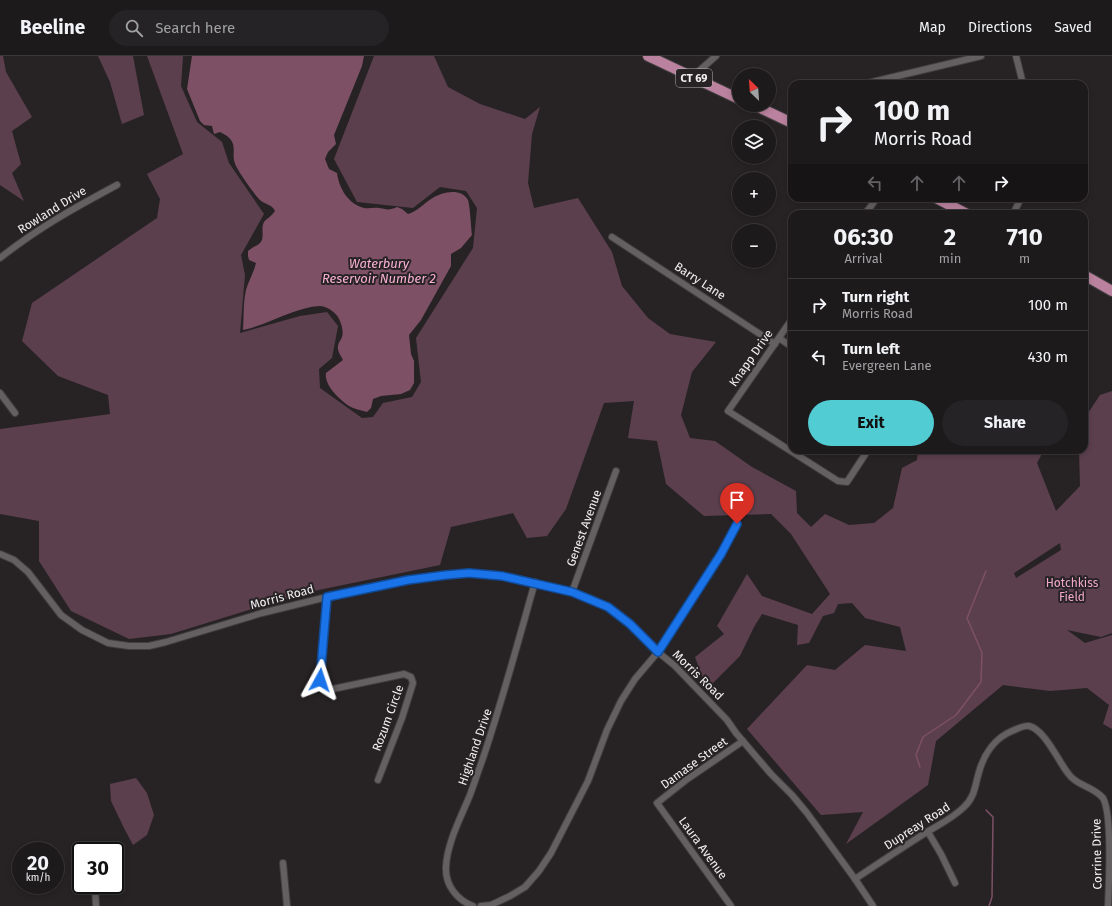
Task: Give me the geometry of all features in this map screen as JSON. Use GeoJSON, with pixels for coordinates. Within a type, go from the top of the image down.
{"type":"FeatureCollection","features":[{"type":"Feature","properties":{"kind":"main road","name":"CT 69"},"geometry":{"type":"LineString","coordinates":[[648,56],[732,95]]}},
{"type":"Feature","properties":{"kind":"main road"},"geometry":{"type":"LineString","coordinates":[[769,112],[788,121]]}},
{"type":"Feature","properties":{"kind":"main road"},"geometry":{"type":"LineString","coordinates":[[944,202],[959,210]]}},
{"type":"Feature","properties":{"kind":"main road"},"geometry":{"type":"LineString","coordinates":[[1088,277],[1112,291]]}},
{"type":"Feature","properties":{"kind":"street"},"geometry":{"type":"LineString","coordinates":[[692,77],[716,56]]}},
{"type":"Feature","properties":{"kind":"street"},"geometry":{"type":"LineString","coordinates":[[881,80],[981,56]]}},
{"type":"Feature","properties":{"kind":"street"},"geometry":{"type":"LineString","coordinates":[[1016,56],[1022,80]]}},
{"type":"Feature","properties":{"kind":"street","name":"Rowland Drive"},"geometry":{"type":"LineString","coordinates":[[0,258],[46,224],[117,185]]}},
{"type":"Feature","properties":{"kind":"street","name":"Barry Lane"},"geometry":{"type":"LineString","coordinates":[[612,237],[775,344]]}},
{"type":"Feature","properties":{"kind":"street","name":"Knapp Drive"},"geometry":{"type":"LineString","coordinates":[[788,325],[728,411],[788,450]]}},
{"type":"Feature","properties":{"kind":"street"},"geometry":{"type":"LineString","coordinates":[[779,338],[788,344]]}},
{"type":"Feature","properties":{"kind":"street"},"geometry":{"type":"LineString","coordinates":[[0,393],[15,413]]}},
{"type":"Feature","properties":{"kind":"street","name":"Knapp Drive"},"geometry":{"type":"LineString","coordinates":[[795,454],[838,482],[847,482],[865,454]]}},
{"type":"Feature","properties":{"kind":"street","name":"Genest Avenue"},"geometry":{"type":"LineString","coordinates":[[572,592],[616,471]]}},
{"type":"Feature","properties":{"kind":"street"},"geometry":{"type":"LineString","coordinates":[[480,906],[491,904],[510,896],[525,886],[539,871],[551,853],[588,782],[607,730],[621,701],[635,679],[658,652],[721,554],[737,524]]}},
{"type":"Feature","properties":{"kind":"street","name":"Morris Road"},"geometry":{"type":"LineString","coordinates":[[0,554],[14,560],[28,572],[61,615],[82,630],[108,642],[129,646],[149,646],[166,642],[262,613],[327,597],[408,580],[454,574],[494,574],[535,582],[572,592],[608,607],[630,624],[701,692],[727,720],[771,774],[807,813],[873,906]]}},
{"type":"Feature","properties":{"kind":"street","name":"Highland Drive"},"geometry":{"type":"LineString","coordinates":[[473,906],[464,903],[454,893],[447,882],[445,868],[447,856],[499,712],[535,582]]}},
{"type":"Feature","properties":{"kind":"street","name":"Rozum Circle"},"geometry":{"type":"LineString","coordinates":[[327,597],[320,680],[324,686],[328,690],[404,674],[410,677],[413,683],[402,718],[378,780]]}},
{"type":"Feature","properties":{"kind":"street","name":"Corrine Drive"},"geometry":{"type":"LineString","coordinates":[[1021,727],[1029,726],[1040,731],[1068,774],[1080,784],[1094,789],[1104,799],[1109,822],[1111,849],[1108,906]]}},
{"type":"Feature","properties":{"kind":"street","name":"Dupreay Road"},"geometry":{"type":"LineString","coordinates":[[855,879],[953,817],[966,806],[974,795],[984,758],[995,743],[1006,734],[1021,727]]}},
{"type":"Feature","properties":{"kind":"street","name":"Damase Street"},"geometry":{"type":"LineString","coordinates":[[657,803],[686,780],[744,741]]}},
{"type":"Feature","properties":{"kind":"street","name":"Laura Avenue"},"geometry":{"type":"LineString","coordinates":[[657,803],[731,906]]}},
{"type":"Feature","properties":{"kind":"street"},"geometry":{"type":"LineString","coordinates":[[928,832],[955,883]]}},
{"type":"Feature","properties":{"kind":"street"},"geometry":{"type":"LineString","coordinates":[[283,862],[287,906]]}},
{"type":"Feature","properties":{"kind":"street"},"geometry":{"type":"LineString","coordinates":[[95,894],[96,906]]}},
{"type":"Feature","properties":{"kind":"green space"},"geometry":{"type":"Polygon","coordinates":[[[0,56],[3,56],[6,72],[32,117],[12,131],[21,164],[12,173],[24,201],[0,185],[0,56]]]}},
{"type":"Feature","properties":{"kind":"green space"},"geometry":{"type":"Polygon","coordinates":[[[98,56],[133,56],[144,115],[122,124],[110,82],[98,56]]]}},
{"type":"Feature","properties":{"kind":"green space","name":"Hotchkiss Field"},"geometry":{"type":"Polygon","coordinates":[[[147,56],[183,56],[181,86],[197,122],[222,142],[229,163],[264,214],[241,255],[245,275],[240,333],[300,316],[327,312],[338,326],[332,358],[319,369],[320,388],[362,418],[373,417],[383,403],[412,397],[421,382],[416,338],[473,248],[477,208],[466,191],[440,187],[413,208],[357,202],[334,159],[374,56],[434,56],[448,87],[480,104],[525,119],[540,107],[532,134],[528,183],[534,208],[578,198],[612,252],[622,286],[648,318],[670,334],[716,342],[692,372],[681,415],[690,438],[715,441],[752,467],[796,491],[797,513],[811,527],[825,514],[849,525],[874,523],[893,508],[902,468],[917,460],[918,454],[1042,454],[1037,463],[1056,511],[1080,486],[1079,454],[1088,454],[1088,413],[1100,395],[1112,391],[1112,633],[1101,637],[1067,630],[1085,643],[1112,635],[1112,729],[1103,724],[1109,705],[1087,688],[1050,691],[1003,685],[936,741],[928,785],[846,844],[863,812],[821,815],[747,729],[807,665],[835,670],[865,645],[906,651],[900,627],[865,618],[852,603],[838,604],[834,613],[823,616],[809,643],[797,645],[798,625],[762,614],[740,656],[707,689],[695,657],[724,634],[717,626],[747,574],[762,596],[812,614],[830,594],[791,534],[771,514],[704,516],[666,484],[657,441],[628,438],[634,401],[604,403],[566,509],[547,536],[527,538],[513,513],[451,527],[440,565],[304,593],[171,634],[129,639],[71,611],[39,561],[39,521],[0,514],[0,429],[110,414],[108,395],[58,376],[22,341],[32,303],[157,218],[160,199],[147,174],[183,154],[147,56]],[[1060,543],[1014,573],[1016,578],[1061,550],[1060,543]]]}},
{"type":"Feature","properties":{"kind":"green space"},"geometry":{"type":"Polygon","coordinates":[[[136,778],[147,793],[154,815],[147,835],[133,845],[111,801],[110,784],[136,778]]]}},
{"type":"Feature","properties":{"kind":"water","name":"Waterbury Reservoir Number 2"},"geometry":{"type":"Polygon","coordinates":[[[192,56],[364,56],[362,66],[334,135],[336,144],[328,152],[325,159],[329,169],[337,173],[345,195],[353,203],[364,208],[390,209],[397,207],[408,214],[412,213],[440,194],[451,192],[461,193],[468,200],[472,235],[461,248],[451,254],[451,266],[421,320],[409,335],[411,354],[414,361],[414,383],[410,390],[401,394],[381,396],[373,399],[371,408],[367,412],[355,409],[341,400],[327,382],[326,373],[343,360],[338,348],[338,344],[343,335],[342,329],[338,317],[325,307],[320,306],[301,309],[243,330],[245,295],[256,263],[249,260],[248,251],[261,242],[264,222],[275,211],[272,207],[260,200],[236,166],[234,161],[234,148],[231,140],[220,132],[214,134],[212,126],[204,125],[200,121],[187,89],[192,56]]]}},
{"type":"Feature","properties":{"kind":"waterway"},"geometry":{"type":"LineString","coordinates":[[920,767],[916,755],[923,737],[956,715],[981,682],[982,653],[967,618],[986,571]]}},
{"type":"Feature","properties":{"kind":"waterway"},"geometry":{"type":"LineString","coordinates":[[986,810],[993,817],[992,897],[989,906]]}},
{"type":"Feature","properties":{"kind":"route"},"geometry":{"type":"LineString","coordinates":[[320,680],[327,597],[408,580],[469,573],[494,574],[535,582],[592,599],[608,607],[630,624],[658,652],[721,554],[737,524]]}}]}
